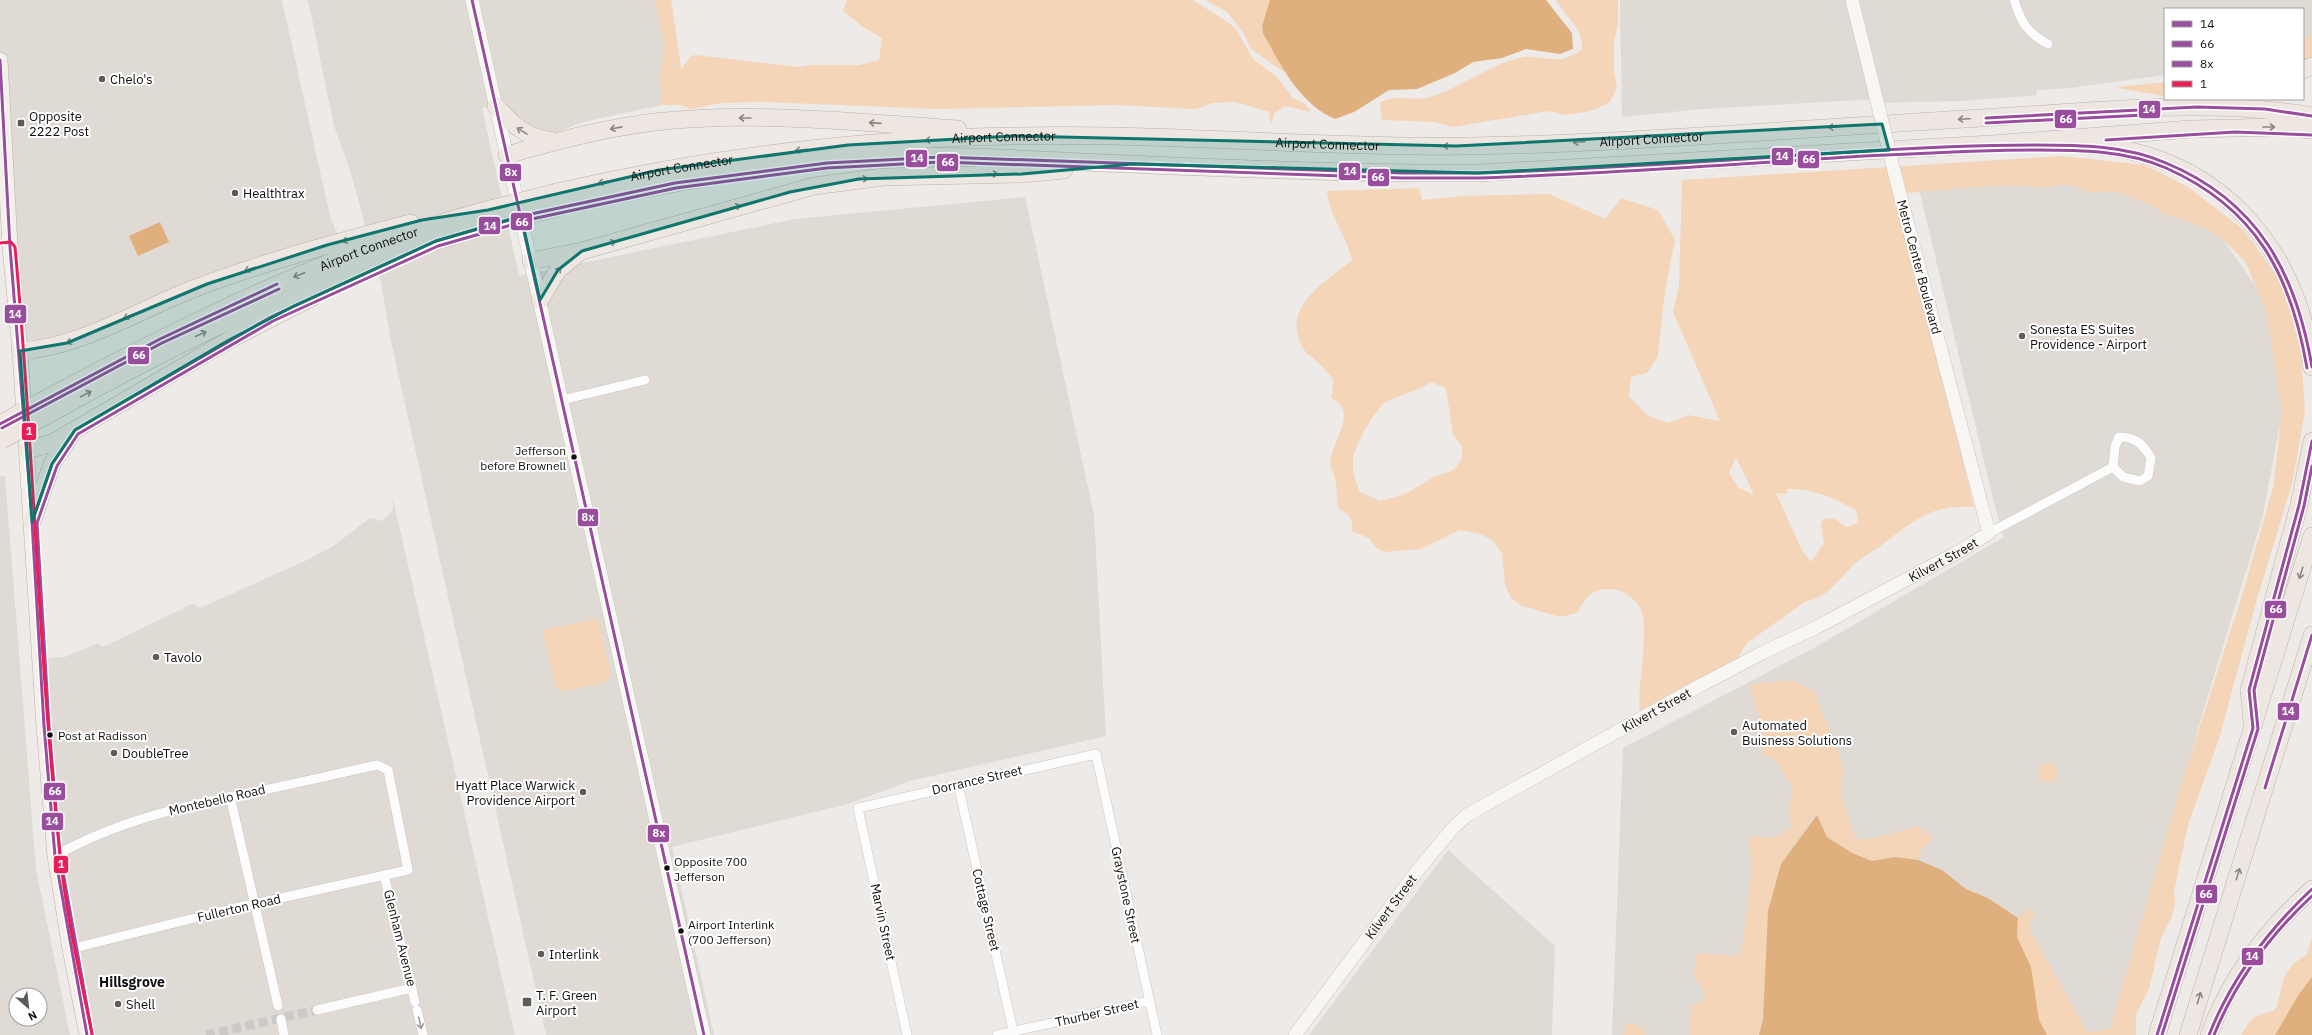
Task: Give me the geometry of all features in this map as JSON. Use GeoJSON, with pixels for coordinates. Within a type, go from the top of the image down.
{"type":"FeatureCollection","features":[{"type":"Feature","properties":{"kind":"highway"},"geometry":{"type":"LineString","coordinates":[[2059,113],[2166,100]]}},
{"type":"Feature","properties":{"kind":"highway"},"geometry":{"type":"LineString","coordinates":[[496,106],[522,132],[540,139],[556,141]]}},
{"type":"Feature","properties":{"kind":"highway"},"geometry":{"type":"LineString","coordinates":[[2059,113],[2221,107],[2265,109],[2312,116]]}},
{"type":"Feature","properties":{"kind":"highway","name":"Airport Connector"},"geometry":{"type":"LineString","coordinates":[[559,200],[659,170],[768,154],[903,141],[1054,136],[1456,146],[1579,142],[2059,113]]}},
{"type":"Feature","properties":{"kind":"highway"},"geometry":{"type":"LineString","coordinates":[[507,155],[556,141],[626,126],[710,118],[826,120],[1054,136]]}},
{"type":"Feature","properties":{"kind":"highway"},"geometry":{"type":"LineString","coordinates":[[1992,144],[2198,129],[2280,127],[2312,130]]}},
{"type":"Feature","properties":{"kind":"highway"},"geometry":{"type":"LineString","coordinates":[[1992,144],[2092,145],[2116,149],[2166,162],[2207,184],[2245,215],[2266,240],[2282,266],[2302,312],[2312,367]]}},
{"type":"Feature","properties":{"kind":"highway","name":"Airport Connector"},"geometry":{"type":"LineString","coordinates":[[1,435],[49,405],[260,307],[336,274],[373,253],[436,241],[495,213],[559,200],[788,166],[864,160],[978,157],[1401,173],[1478,173],[1992,144]]}},
{"type":"Feature","properties":{"kind":"highway"},"geometry":{"type":"LineString","coordinates":[[531,261],[582,251],[790,192],[837,182],[913,175],[1022,174],[1133,164]]}},
{"type":"Feature","properties":{"kind":"highway"},"geometry":{"type":"LineString","coordinates":[[20,351],[47,348],[67,343],[207,284],[327,245],[373,253],[422,220],[495,213]]}},
{"type":"Feature","properties":{"kind":"highway"},"geometry":{"type":"LineString","coordinates":[[540,300],[558,270],[582,251]]}},
{"type":"Feature","properties":{"kind":"highway"},"geometry":{"type":"LineString","coordinates":[[27,450],[46,446],[75,430],[243,332],[288,308],[336,274]]}},
{"type":"Feature","properties":{"kind":"highway"},"geometry":{"type":"LineString","coordinates":[[32,522],[52,464],[75,430]]}},
{"type":"Feature","properties":{"kind":"highway"},"geometry":{"type":"LineString","coordinates":[[2253,728],[2249,690],[2299,505],[2312,441]]}},
{"type":"Feature","properties":{"kind":"highway"},"geometry":{"type":"LineString","coordinates":[[2157,1035],[2312,536]]}},
{"type":"Feature","properties":{"kind":"highway"},"geometry":{"type":"LineString","coordinates":[[2188,1035],[2312,636]]}},
{"type":"Feature","properties":{"kind":"highway"},"geometry":{"type":"LineString","coordinates":[[2209,1035],[2225,998],[2248,959],[2280,920],[2312,890]]}},
{"type":"Feature","properties":{"kind":"main road"},"geometry":{"type":"LineString","coordinates":[[0,68],[10,247],[20,351],[44,726],[55,856],[70,948],[87,1035]]}},
{"type":"Feature","properties":{"kind":"street"},"geometry":{"type":"LineString","coordinates":[[472,0],[704,1035]]}},
{"type":"Feature","properties":{"kind":"street","name":"Metro Center Boulevard"},"geometry":{"type":"LineString","coordinates":[[1852,0],[1895,174],[1989,533]]}},
{"type":"Feature","properties":{"kind":"street"},"geometry":{"type":"LineString","coordinates":[[2014,0],[2020,19],[2027,30],[2048,44]]}},
{"type":"Feature","properties":{"kind":"street"},"geometry":{"type":"LineString","coordinates":[[562,400],[645,380]]}},
{"type":"Feature","properties":{"kind":"street"},"geometry":{"type":"LineString","coordinates":[[2119,437],[2127,437],[2144,444],[2151,458],[2148,476],[2140,481],[2123,477],[2113,467],[2114,447],[2119,437]]}},
{"type":"Feature","properties":{"kind":"street","name":"Kilvert Street"},"geometry":{"type":"LineString","coordinates":[[1295,1035],[1417,871],[1452,828],[1467,815],[1701,685],[1762,653],[1815,628],[1960,551],[1989,533],[2093,476],[2113,467]]}},
{"type":"Feature","properties":{"kind":"street","name":"Dorrance Street"},"geometry":{"type":"LineString","coordinates":[[858,808],[958,784],[1096,754]]}},
{"type":"Feature","properties":{"kind":"street","name":"Graystone Street"},"geometry":{"type":"LineString","coordinates":[[1096,754],[1157,1035]]}},
{"type":"Feature","properties":{"kind":"street","name":"Montebello Road"},"geometry":{"type":"LineString","coordinates":[[55,856],[83,840],[120,825],[230,796],[377,765],[388,770],[408,870]]}},
{"type":"Feature","properties":{"kind":"street","name":"Cottage Street"},"geometry":{"type":"LineString","coordinates":[[958,784],[1014,1033]]}},
{"type":"Feature","properties":{"kind":"street"},"geometry":{"type":"LineString","coordinates":[[230,796],[278,1006]]}},
{"type":"Feature","properties":{"kind":"street","name":"Marvin Street"},"geometry":{"type":"LineString","coordinates":[[858,808],[907,1035]]}},
{"type":"Feature","properties":{"kind":"street","name":"Fullerton Road"},"geometry":{"type":"LineString","coordinates":[[70,948],[254,904],[408,870]]}},
{"type":"Feature","properties":{"kind":"street","name":"Glenham Avenue"},"geometry":{"type":"LineString","coordinates":[[384,875],[423,1035]]}},
{"type":"Feature","properties":{"kind":"street"},"geometry":{"type":"LineString","coordinates":[[317,1010],[412,988]]}},
{"type":"Feature","properties":{"kind":"street","name":"Thurber Street"},"geometry":{"type":"LineString","coordinates":[[997,1035],[1014,1033],[1150,1001]]}},
{"type":"Feature","properties":{"kind":"street"},"geometry":{"type":"LineString","coordinates":[[281,1020],[284,1035]]}},
{"type":"Feature","properties":{"kind":"highlighted area"},"geometry":{"type":"Polygon","coordinates":[[[1882,124],[1889,150],[1478,173],[1133,164],[1022,174],[859,179],[790,192],[582,251],[558,270],[540,300],[521,216],[436,241],[294,306],[229,340],[75,430],[52,464],[32,522],[20,351],[67,343],[207,284],[327,245],[422,220],[488,210],[659,170],[848,145],[1013,136],[1456,146],[1882,124]]]}},
{"type":"Feature","properties":{"kind":"shaded area"},"geometry":{"type":"Polygon","coordinates":[[[0,0],[282,0],[330,216],[339,238],[66,341],[18,347],[0,135],[0,0]]]}},
{"type":"Feature","properties":{"kind":"shaded area"},"geometry":{"type":"Polygon","coordinates":[[[308,0],[671,0],[681,70],[659,79],[663,91],[661,94],[662,105],[583,122],[552,134],[533,134],[500,105],[482,108],[519,276],[795,219],[1025,197],[1094,515],[1106,736],[910,781],[848,804],[672,847],[714,1035],[546,1035],[392,346],[381,283],[350,170],[334,126],[308,0]]]}},
{"type":"Feature","properties":{"kind":"shaded area"},"geometry":{"type":"Polygon","coordinates":[[[654,0],[671,0],[681,69],[691,56],[696,55],[799,67],[811,65],[859,65],[879,60],[882,38],[863,27],[843,11],[847,0],[1193,0],[1236,29],[1253,59],[1277,77],[1293,98],[1305,104],[1311,112],[1285,106],[1274,114],[1271,126],[1269,112],[1235,102],[1212,103],[1196,109],[1115,105],[936,109],[764,102],[721,103],[691,109],[681,105],[662,105],[661,94],[663,91],[659,79],[665,46],[654,0]]]}},
{"type":"Feature","properties":{"kind":"shaded area"},"geometry":{"type":"Polygon","coordinates":[[[1206,0],[1270,0],[1262,26],[1263,33],[1285,73],[1251,49],[1243,32],[1227,12],[1206,0]]]}},
{"type":"Feature","properties":{"kind":"shaded area"},"geometry":{"type":"Polygon","coordinates":[[[1270,0],[1546,0],[1572,33],[1573,49],[1560,54],[1526,49],[1502,58],[1473,62],[1455,73],[1417,89],[1389,90],[1354,112],[1335,119],[1322,112],[1301,93],[1284,70],[1270,46],[1263,33],[1262,26],[1270,0]]]}},
{"type":"Feature","properties":{"kind":"shaded area"},"geometry":{"type":"Polygon","coordinates":[[[1556,0],[1618,0],[1618,21],[1614,43],[1614,72],[1617,87],[1610,102],[1591,111],[1565,115],[1549,111],[1453,127],[1434,122],[1382,120],[1380,103],[1385,100],[1430,97],[1452,88],[1496,66],[1519,58],[1536,57],[1562,59],[1582,50],[1582,42],[1577,29],[1556,0]]]}},
{"type":"Feature","properties":{"kind":"shaded area"},"geometry":{"type":"Polygon","coordinates":[[[1620,0],[2312,0],[2312,35],[2304,39],[2304,8],[2164,8],[2164,75],[2071,88],[2036,90],[2037,95],[1963,101],[1879,103],[1875,99],[1703,109],[1622,117],[1620,0]]]}},
{"type":"Feature","properties":{"kind":"shaded area"},"geometry":{"type":"Polygon","coordinates":[[[2312,35],[2312,62],[2304,66],[2304,39],[2312,35]]]}},
{"type":"Feature","properties":{"kind":"shaded area"},"geometry":{"type":"Polygon","coordinates":[[[2164,82],[2164,96],[2118,88],[2164,82]]]}},
{"type":"Feature","properties":{"kind":"shaded area"},"geometry":{"type":"Polygon","coordinates":[[[2062,156],[2145,165],[2188,187],[2244,230],[2288,292],[2305,352],[2302,365],[2305,412],[2292,484],[2257,599],[2219,739],[2188,825],[2174,892],[2175,903],[2172,917],[2161,938],[2149,989],[2136,1015],[2136,1035],[2019,1035],[2031,967],[2017,937],[2018,918],[2026,911],[2026,908],[2035,912],[2028,927],[2088,1033],[2110,1029],[2181,785],[2243,592],[2273,488],[2282,412],[2266,310],[2245,261],[2222,239],[2209,230],[2179,218],[2166,215],[2149,204],[2119,192],[2090,192],[2073,185],[2055,185],[2047,188],[2018,185],[1958,188],[1899,194],[1974,507],[1945,508],[1922,516],[1856,562],[1832,588],[1820,596],[1806,601],[1747,643],[1735,662],[1640,715],[1639,703],[1644,641],[1643,617],[1639,606],[1627,594],[1611,589],[1599,590],[1594,592],[1586,599],[1577,613],[1560,617],[1522,606],[1511,598],[1505,585],[1502,553],[1493,541],[1480,534],[1460,530],[1421,549],[1384,552],[1376,548],[1369,538],[1352,531],[1350,517],[1338,508],[1336,483],[1330,466],[1332,455],[1342,427],[1344,418],[1343,410],[1339,403],[1331,398],[1334,381],[1321,365],[1305,352],[1298,336],[1297,322],[1300,309],[1308,298],[1329,278],[1352,260],[1350,251],[1331,209],[1327,191],[1419,188],[1422,200],[1462,196],[1549,194],[1605,219],[1621,198],[1658,210],[1675,240],[1665,291],[1658,356],[1647,373],[1631,377],[1629,396],[1648,416],[1669,423],[1688,415],[1720,421],[1673,312],[1679,287],[1682,180],[2062,156]],[[1431,382],[1386,402],[1371,419],[1357,446],[1353,459],[1354,476],[1360,492],[1380,501],[1403,495],[1434,477],[1454,470],[1462,458],[1462,446],[1453,435],[1446,388],[1431,382]],[[1736,457],[1729,473],[1739,488],[1754,495],[1736,457]],[[1787,489],[1787,494],[1776,493],[1802,550],[1811,562],[1824,543],[1821,525],[1823,519],[1833,518],[1847,527],[1858,523],[1856,510],[1832,498],[1814,492],[1796,489],[1787,489]]]}},
{"type":"Feature","properties":{"kind":"shaded area"},"geometry":{"type":"Polygon","coordinates":[[[2036,160],[2210,221],[2269,305],[2285,399],[2262,519],[2203,712],[2110,1030],[2088,1033],[2028,927],[1988,898],[1966,889],[1942,870],[1760,1035],[1612,1035],[1623,748],[1814,648],[2004,537],[1994,503],[1915,172],[2036,160]]]}},
{"type":"Feature","properties":{"kind":"shaded area"},"geometry":{"type":"Polygon","coordinates":[[[160,222],[169,242],[138,256],[129,236],[160,222]]]}},
{"type":"Feature","properties":{"kind":"shaded area"},"geometry":{"type":"Polygon","coordinates":[[[5,476],[36,869],[70,1035],[0,1035],[0,477],[5,476]]]}},
{"type":"Feature","properties":{"kind":"shaded area"},"geometry":{"type":"Polygon","coordinates":[[[392,495],[515,1035],[85,1035],[70,958],[41,658],[65,657],[98,643],[103,647],[192,604],[200,608],[305,561],[332,547],[370,518],[383,521],[393,510],[392,495]]]}},
{"type":"Feature","properties":{"kind":"shaded area"},"geometry":{"type":"Polygon","coordinates":[[[598,618],[610,671],[609,678],[603,683],[560,691],[555,685],[543,630],[598,618]]]}},
{"type":"Feature","properties":{"kind":"shaded area"},"geometry":{"type":"Polygon","coordinates":[[[1791,680],[1814,691],[1843,767],[1841,797],[1856,840],[1880,837],[1917,826],[1933,838],[1921,850],[1918,860],[1895,857],[1872,861],[1852,853],[1827,837],[1817,815],[1813,818],[1781,864],[1768,911],[1763,1020],[1759,1035],[1689,1035],[1691,1006],[1702,1002],[1705,993],[1694,976],[1696,953],[1734,956],[1741,954],[1752,871],[1749,836],[1775,838],[1791,828],[1789,803],[1793,787],[1773,758],[1762,755],[1763,737],[1757,710],[1749,685],[1791,680]]]}},
{"type":"Feature","properties":{"kind":"shaded area"},"geometry":{"type":"Polygon","coordinates":[[[2048,763],[2055,766],[2058,773],[2055,780],[2048,783],[2041,780],[2038,773],[2041,766],[2048,763]]]}},
{"type":"Feature","properties":{"kind":"shaded area"},"geometry":{"type":"Polygon","coordinates":[[[1817,815],[1827,837],[1852,853],[1872,861],[1895,857],[1918,860],[1942,870],[1966,889],[1988,898],[2018,918],[2017,937],[2031,967],[2039,1020],[2047,1035],[1759,1035],[1763,1020],[1768,911],[1781,864],[1817,815]]]}},
{"type":"Feature","properties":{"kind":"shaded area"},"geometry":{"type":"Polygon","coordinates":[[[1448,850],[1555,946],[1552,1035],[1309,1035],[1448,850]]]}},
{"type":"Feature","properties":{"kind":"shaded area"},"geometry":{"type":"Polygon","coordinates":[[[2312,937],[2312,977],[2299,994],[2275,1035],[2241,1035],[2250,1021],[2260,1014],[2273,1011],[2277,1007],[2284,977],[2293,964],[2307,954],[2312,937]]]}},
{"type":"Feature","properties":{"kind":"shaded area"},"geometry":{"type":"Polygon","coordinates":[[[2312,977],[2312,1035],[2275,1035],[2299,994],[2312,977]]]}},
{"type":"Feature","properties":{"kind":"shaded area"},"geometry":{"type":"Polygon","coordinates":[[[1628,1023],[1636,1025],[1646,1032],[1645,1035],[1624,1035],[1625,1026],[1628,1023]]]}},
{"type":"Feature","properties":{"kind":"tunnel"},"geometry":{"type":"LineString","coordinates":[[206,1035],[317,1010]]}},
{"type":"Feature","properties":{"kind":"transit line","name":"8x"},"geometry":{"type":"LineString","coordinates":[[472,0],[704,1035]]}},
{"type":"Feature","properties":{"kind":"transit line","name":"14"},"geometry":{"type":"LineString","coordinates":[[0,60],[10,247],[31,508]]}},
{"type":"Feature","properties":{"kind":"transit line","name":"14"},"geometry":{"type":"LineString","coordinates":[[1986,118],[2197,107],[2265,109],[2312,116]]}},
{"type":"Feature","properties":{"kind":"transit line","name":"66"},"geometry":{"type":"LineString","coordinates":[[1986,123],[2145,115]]}},
{"type":"Feature","properties":{"kind":"transit line","name":"66"},"geometry":{"type":"LineString","coordinates":[[2106,140],[2235,132],[2312,135]]}},
{"type":"Feature","properties":{"kind":"transit line","name":"14"},"geometry":{"type":"LineString","coordinates":[[87,1035],[55,856],[44,726],[32,522],[52,464],[75,430],[271,317],[436,241],[531,214],[675,183],[827,163],[941,157],[1401,173],[1478,173],[1618,167],[1943,147],[2011,145],[2102,147],[2118,149],[2150,157],[2166,163],[2198,179],[2225,198],[2248,219],[2268,244],[2283,271],[2295,301],[2305,333],[2312,367]]}},
{"type":"Feature","properties":{"kind":"transit line","name":"66"},"geometry":{"type":"LineString","coordinates":[[92,1034],[60,855],[49,726],[37,523],[57,466],[78,434],[273,321],[438,246],[532,219],[676,188],[827,168],[941,162],[1401,178],[1478,178],[1617,172],[1942,152],[2012,150],[2102,152],[2118,154],[2150,162],[2166,168],[2197,184],[2224,203],[2246,224],[2264,248],[2279,274],[2291,303],[2300,334],[2307,368]]}},
{"type":"Feature","properties":{"kind":"transit line","name":"1"},"geometry":{"type":"LineString","coordinates":[[0,243],[11,242],[15,247],[27,399],[46,702],[60,854],[66,899],[92,1034]]}},
{"type":"Feature","properties":{"kind":"transit line","name":"14"},"geometry":{"type":"LineString","coordinates":[[0,424],[160,339],[277,284]]}},
{"type":"Feature","properties":{"kind":"transit line","name":"66"},"geometry":{"type":"LineString","coordinates":[[2,428],[162,343],[279,289]]}},
{"type":"Feature","properties":{"kind":"transit line","name":"14"},"geometry":{"type":"LineString","coordinates":[[2157,1035],[2253,728],[2249,690],[2299,505],[2312,441]]}},
{"type":"Feature","properties":{"kind":"transit line","name":"66"},"geometry":{"type":"LineString","coordinates":[[2162,1035],[2258,729],[2254,690],[2304,506],[2312,466]]}},
{"type":"Feature","properties":{"kind":"transit line","name":"14"},"geometry":{"type":"LineString","coordinates":[[2265,788],[2312,635]]}},
{"type":"Feature","properties":{"kind":"transit line","name":"14"},"geometry":{"type":"LineString","coordinates":[[2209,1035],[2228,994],[2252,956],[2280,921],[2312,889]]}},
{"type":"Feature","properties":{"kind":"transit line","name":"66"},"geometry":{"type":"LineString","coordinates":[[2214,1035],[2233,996],[2255,960],[2296,911],[2312,896]]}},
{"type":"Feature","properties":{"kind":"place","name":"Chelo's"},"geometry":{"type":"Point","coordinates":[102,79]}},
{"type":"Feature","properties":{"kind":"place","name":"Opposite 2222 Post"},"geometry":{"type":"Point","coordinates":[21,123]}},
{"type":"Feature","properties":{"kind":"place","name":"Healthtrax"},"geometry":{"type":"Point","coordinates":[235,193]}},
{"type":"Feature","properties":{"kind":"place","name":"Sonesta ES Suites Providence - Airport"},"geometry":{"type":"Point","coordinates":[2022,336]}},
{"type":"Feature","properties":{"kind":"place","name":"Jefferson before Brownell"},"geometry":{"type":"Point","coordinates":[574,457]}},
{"type":"Feature","properties":{"kind":"place","name":"Tavolo"},"geometry":{"type":"Point","coordinates":[156,657]}},
{"type":"Feature","properties":{"kind":"place","name":"Automated Buisness Solutions"},"geometry":{"type":"Point","coordinates":[1734,732]}},
{"type":"Feature","properties":{"kind":"place","name":"Post at Radisson"},"geometry":{"type":"Point","coordinates":[50,735]}},
{"type":"Feature","properties":{"kind":"place","name":"DoubleTree"},"geometry":{"type":"Point","coordinates":[114,753]}},
{"type":"Feature","properties":{"kind":"place","name":"Hyatt Place Warwick Providence Airport"},"geometry":{"type":"Point","coordinates":[583,792]}},
{"type":"Feature","properties":{"kind":"place","name":"Opposite 700 Jefferson"},"geometry":{"type":"Point","coordinates":[667,868]}},
{"type":"Feature","properties":{"kind":"place","name":"Airport Interlink (700 Jefferson)"},"geometry":{"type":"Point","coordinates":[681,931]}},
{"type":"Feature","properties":{"kind":"place","name":"Interlink"},"geometry":{"type":"Point","coordinates":[541,954]}},
{"type":"Feature","properties":{"kind":"place","name":"T. F. Green Airport"},"geometry":{"type":"Point","coordinates":[527,1002]}},
{"type":"Feature","properties":{"kind":"place","name":"Shell"},"geometry":{"type":"Point","coordinates":[118,1004]}},
{"type":"Feature","properties":{"kind":"district","name":"Hillsgrove"},"geometry":{"type":"Point","coordinates":[132,982]}}]}
